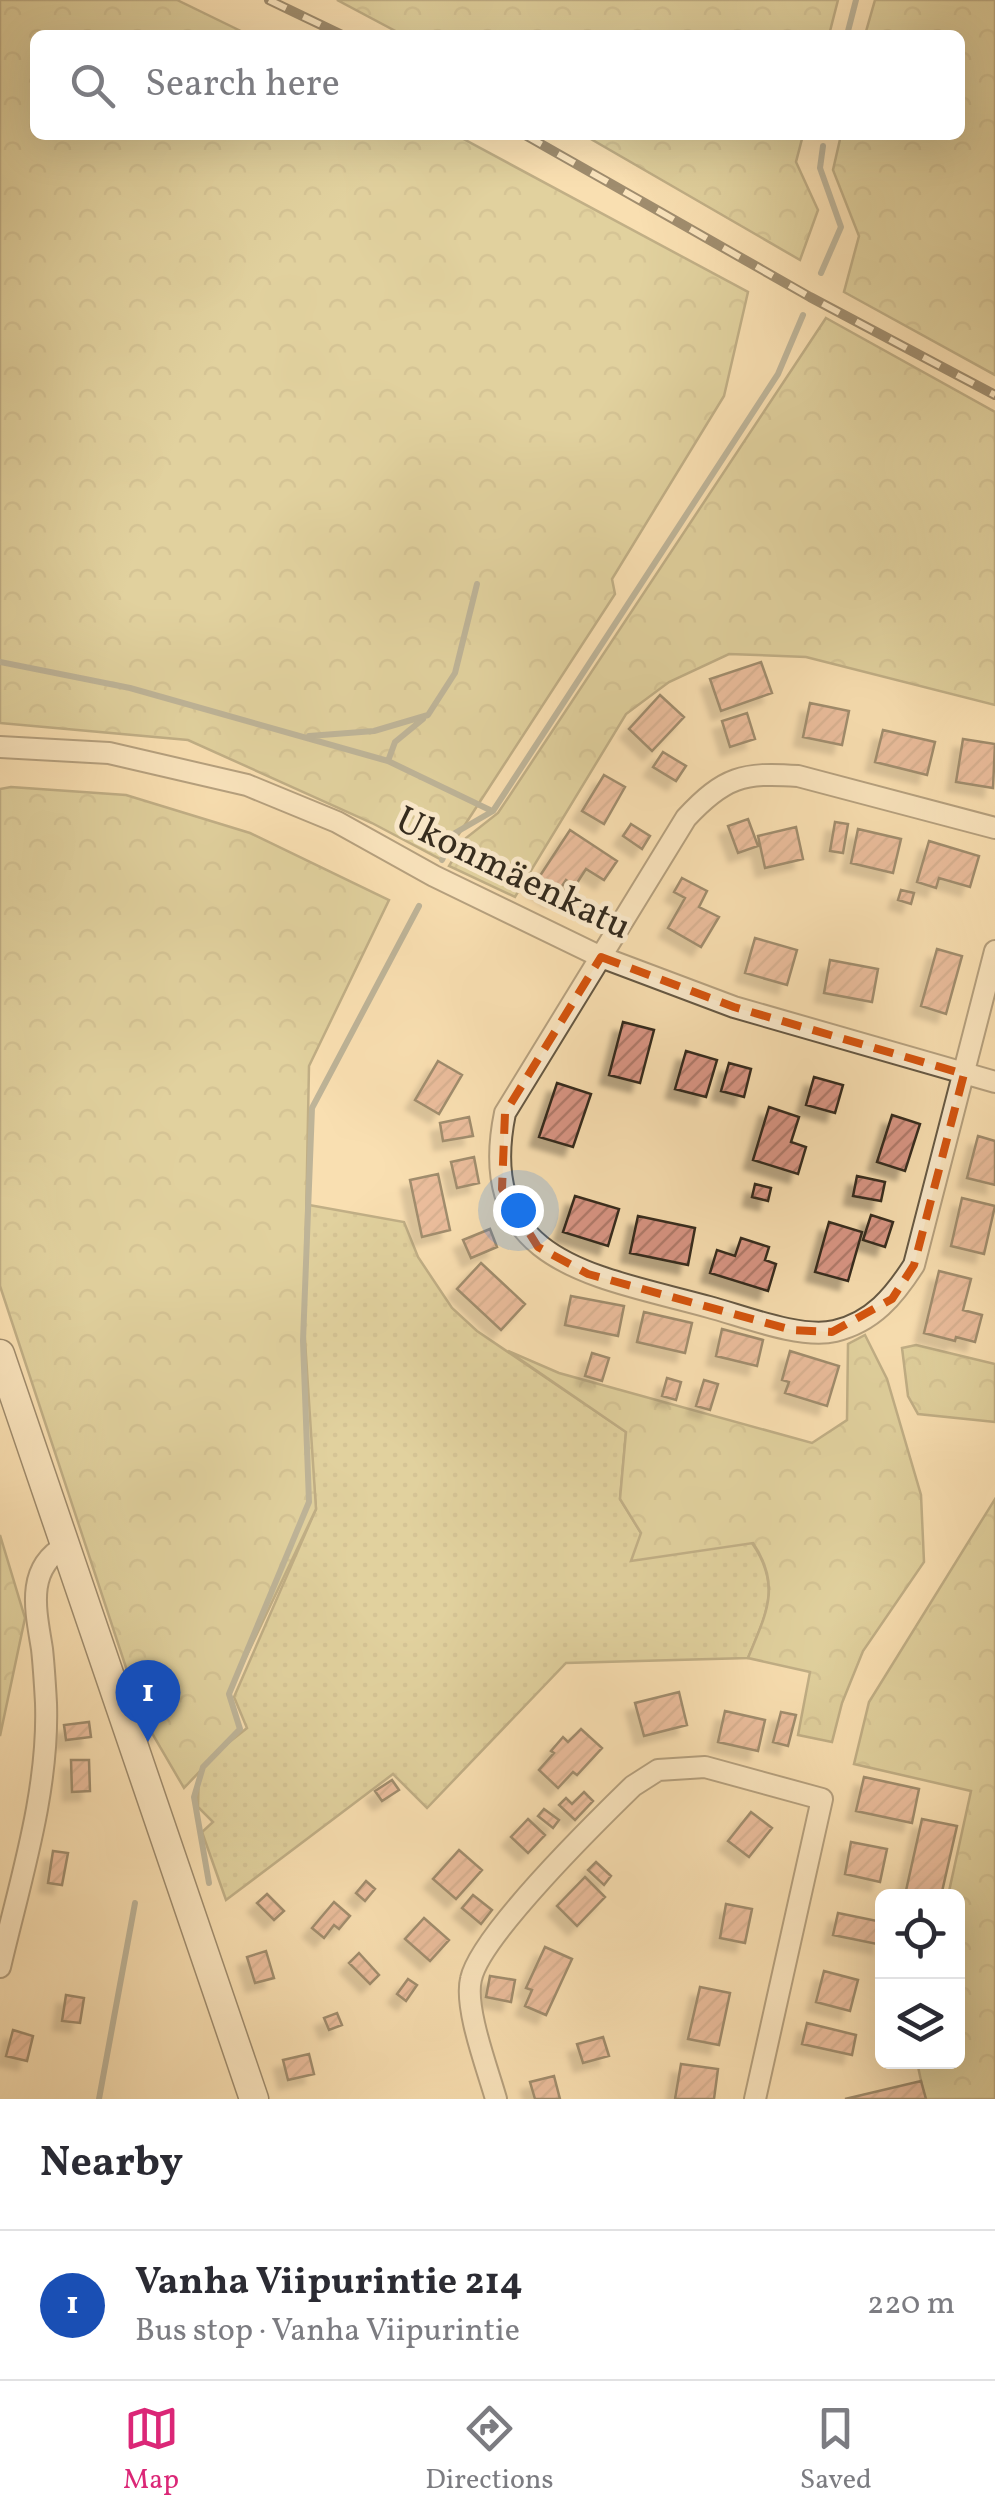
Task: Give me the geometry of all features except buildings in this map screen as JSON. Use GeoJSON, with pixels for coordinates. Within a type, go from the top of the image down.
{"type":"FeatureCollection","features":[{"type":"Feature","properties":{"kind":"street","name":"Ukonmäenkatu"},"geometry":{"type":"LineString","coordinates":[[0,748],[109,753],[247,784],[336,822],[434,876],[601,957],[734,1007],[995,1082]]}},
{"type":"Feature","properties":{"kind":"street"},"geometry":{"type":"LineString","coordinates":[[995,828],[798,776],[736,777],[708,794],[686,818],[505,1112],[498,1148],[502,1188],[518,1222],[538,1247],[588,1274],[792,1330],[832,1332],[865,1320],[892,1299],[914,1265],[995,951]]}},
{"type":"Feature","properties":{"kind":"street"},"geometry":{"type":"LineString","coordinates":[[0,1354],[254,2099]]}},
{"type":"Feature","properties":{"kind":"street"},"geometry":{"type":"LineString","coordinates":[[0,1968],[40,1786],[46,1700],[34,1593],[43,1566],[65,1546]]}},
{"type":"Feature","properties":{"kind":"street"},"geometry":{"type":"LineString","coordinates":[[496,2099],[473,2018],[470,1980],[489,1941],[632,1786],[658,1770],[705,1767],[822,1799],[755,2099]]}},
{"type":"Feature","properties":{"kind":"highlighted area"},"geometry":{"type":"Polygon","coordinates":[[[601,957],[734,1007],[964,1074],[914,1265],[892,1299],[832,1332],[792,1330],[588,1274],[538,1247],[502,1189],[505,1113],[601,957]]]}},
{"type":"Feature","properties":{"kind":"green space"},"geometry":{"type":"Polygon","coordinates":[[[0,0],[177,0],[239,30],[30,30],[30,140],[465,140],[748,292],[724,396],[612,579],[615,594],[442,860],[372,823],[188,740],[0,723],[0,0]]]}},
{"type":"Feature","properties":{"kind":"green space"},"geometry":{"type":"Polygon","coordinates":[[[337,0],[838,0],[830,30],[394,30],[337,0]]]}},
{"type":"Feature","properties":{"kind":"green space"},"geometry":{"type":"Polygon","coordinates":[[[875,0],[995,0],[995,375],[844,292],[859,236],[833,170],[840,140],[965,140],[965,30],[866,30],[875,0]]]}},
{"type":"Feature","properties":{"kind":"green space"},"geometry":{"type":"Polygon","coordinates":[[[593,140],[802,140],[796,162],[818,210],[800,260],[593,140]]]}},
{"type":"Feature","properties":{"kind":"green space"},"geometry":{"type":"Polygon","coordinates":[[[826,318],[995,412],[995,705],[806,657],[729,654],[669,682],[626,714],[515,897],[449,866],[466,838],[498,813],[826,318]]]}},
{"type":"Feature","properties":{"kind":"green space"},"geometry":{"type":"Polygon","coordinates":[[[0,789],[126,795],[250,833],[389,900],[309,1066],[304,1325],[316,1509],[229,1693],[240,1729],[184,1788],[142,1716],[0,1286],[0,789]]]}},
{"type":"Feature","properties":{"kind":"green space"},"geometry":{"type":"Polygon","coordinates":[[[309,1205],[404,1222],[418,1257],[452,1308],[477,1331],[626,1432],[620,1499],[641,1533],[752,1543],[767,1573],[768,1600],[748,1658],[566,1663],[427,1808],[393,1774],[226,1900],[202,1832],[213,1822],[198,1807],[199,1766],[247,1728],[234,1697],[316,1509],[297,1278],[309,1205]]]}},
{"type":"Feature","properties":{"kind":"green space"},"geometry":{"type":"Polygon","coordinates":[[[865,1335],[887,1379],[921,1495],[924,1562],[863,1651],[842,1703],[832,1742],[798,1735],[810,1672],[748,1658],[765,1614],[769,1587],[762,1558],[753,1543],[631,1561],[641,1533],[620,1499],[626,1432],[508,1351],[559,1373],[812,1443],[847,1420],[848,1344],[865,1335]]]}},
{"type":"Feature","properties":{"kind":"green space"},"geometry":{"type":"Polygon","coordinates":[[[916,1345],[995,1364],[995,1422],[918,1414],[908,1396],[902,1348],[916,1345]]]}},
{"type":"Feature","properties":{"kind":"green space"},"geometry":{"type":"Polygon","coordinates":[[[995,1499],[995,2099],[925,2099],[919,2069],[965,2069],[965,1889],[950,1889],[971,1791],[854,1764],[869,1702],[995,1499]]]}},
{"type":"Feature","properties":{"kind":"green space"},"geometry":{"type":"Polygon","coordinates":[[[0,1535],[25,1618],[0,1736],[0,1535]]]}},
{"type":"Feature","properties":{"kind":"waterway"},"geometry":{"type":"LineString","coordinates":[[848,30],[856,0]]}},
{"type":"Feature","properties":{"kind":"waterway"},"geometry":{"type":"LineString","coordinates":[[821,273],[841,227],[820,168],[823,146]]}},
{"type":"Feature","properties":{"kind":"waterway"},"geometry":{"type":"LineString","coordinates":[[442,860],[455,833],[493,811],[778,374],[803,315]]}},
{"type":"Feature","properties":{"kind":"waterway"},"geometry":{"type":"LineString","coordinates":[[309,736],[374,731],[428,715],[455,673],[477,584]]}},
{"type":"Feature","properties":{"kind":"waterway"},"geometry":{"type":"LineString","coordinates":[[0,662],[130,688],[388,761],[492,811]]}},
{"type":"Feature","properties":{"kind":"waterway"},"geometry":{"type":"LineString","coordinates":[[388,761],[395,742],[423,719]]}},
{"type":"Feature","properties":{"kind":"waterway"},"geometry":{"type":"LineString","coordinates":[[209,1883],[194,1797],[203,1767],[240,1729],[229,1694],[309,1502],[303,1341],[312,1108],[419,906]]}},
{"type":"Feature","properties":{"kind":"waterway"},"geometry":{"type":"LineString","coordinates":[[99,2099],[135,1903]]}},
{"type":"Feature","properties":{"kind":"railway"},"geometry":{"type":"LineString","coordinates":[[269,0],[332,30]]}},
{"type":"Feature","properties":{"kind":"railway"},"geometry":{"type":"LineString","coordinates":[[534,140],[810,297],[995,395]]}},
{"type":"Feature","properties":{"kind":"place","name":"Vanha Viipurintie 214"},"geometry":{"type":"Point","coordinates":[148,1742]}}]}
